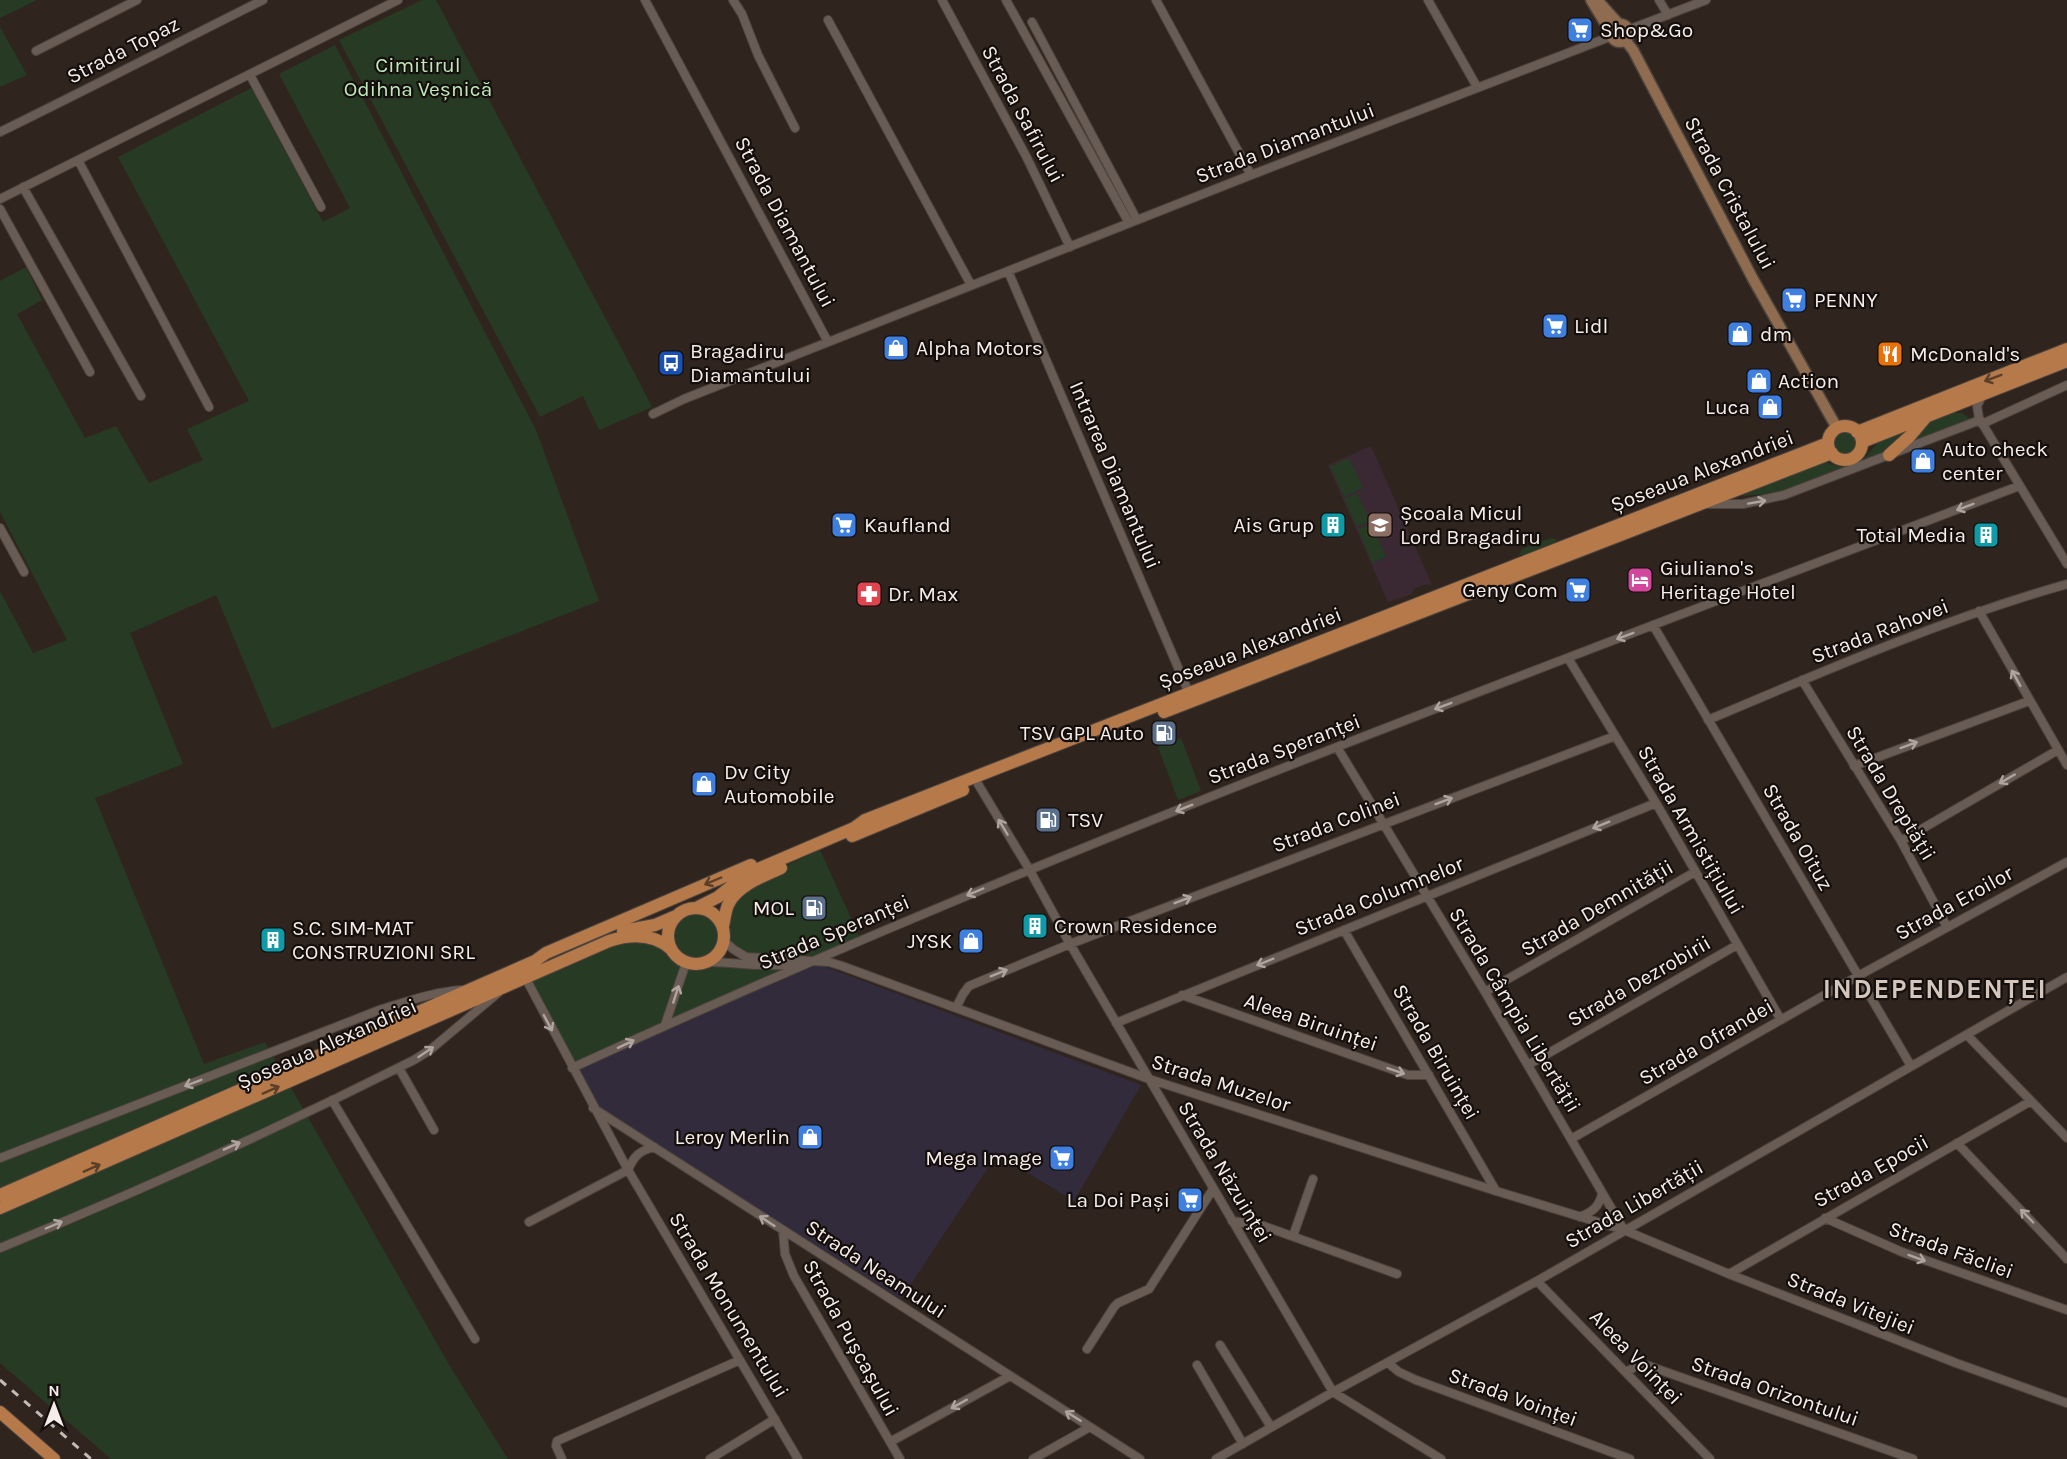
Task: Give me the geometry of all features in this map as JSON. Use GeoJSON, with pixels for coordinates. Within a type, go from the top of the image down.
{"type":"FeatureCollection","features":[{"type":"Feature","properties":{"kind":"main road"},"geometry":{"type":"LineString","coordinates":[[1859,437],[2067,349]]}},
{"type":"Feature","properties":{"kind":"main road"},"geometry":{"type":"LineString","coordinates":[[1859,437],[1927,415],[2067,361]]}},
{"type":"Feature","properties":{"kind":"main road"},"geometry":{"type":"LineString","coordinates":[[1889,455],[1910,436],[1927,415]]}},
{"type":"Feature","properties":{"kind":"main road"},"geometry":{"type":"LineString","coordinates":[[1846,426],[1859,437],[1858,453],[1851,458],[1843,459],[1830,448],[1831,433],[1837,428],[1846,426]]}},
{"type":"Feature","properties":{"kind":"main road","name":"Șoseaua Alexandriei"},"geometry":{"type":"LineString","coordinates":[[696,908],[718,897],[743,877],[758,869],[854,828],[864,820],[1830,448]]}},
{"type":"Feature","properties":{"kind":"main road","name":"Șoseaua Alexandriei"},"geometry":{"type":"LineString","coordinates":[[723,927],[730,901],[735,894],[760,878],[858,833],[1698,503],[1830,448]]}},
{"type":"Feature","properties":{"kind":"main road"},"geometry":{"type":"LineString","coordinates":[[535,961],[546,952],[851,823],[864,820]]}},
{"type":"Feature","properties":{"kind":"main road"},"geometry":{"type":"LineString","coordinates":[[535,961],[549,958],[614,933],[655,925],[689,909],[696,908],[712,913],[723,927],[724,941],[716,957],[708,962],[693,964],[680,960],[671,949],[668,932],[676,916]]}},
{"type":"Feature","properties":{"kind":"main road","name":"Șoseaua Alexandriei"},"geometry":{"type":"LineString","coordinates":[[0,1208],[617,938],[647,937],[671,949]]}},
{"type":"Feature","properties":{"kind":"main road","name":"Șoseaua Alexandriei"},"geometry":{"type":"LineString","coordinates":[[0,1195],[535,961]]}},
{"type":"Feature","properties":{"kind":"main road"},"geometry":{"type":"LineString","coordinates":[[0,1412],[54,1459]]}},
{"type":"Feature","properties":{"kind":"street","name":"Strada Topaz"},"geometry":{"type":"LineString","coordinates":[[36,51],[137,0]]}},
{"type":"Feature","properties":{"kind":"street","name":"Strada Topaz"},"geometry":{"type":"LineString","coordinates":[[0,132],[104,82],[179,41],[263,0]]}},
{"type":"Feature","properties":{"kind":"street"},"geometry":{"type":"LineString","coordinates":[[0,199],[396,0]]}},
{"type":"Feature","properties":{"kind":"street","name":"Strada Diamantului"},"geometry":{"type":"LineString","coordinates":[[645,0],[828,342]]}},
{"type":"Feature","properties":{"kind":"street"},"geometry":{"type":"LineString","coordinates":[[734,0],[758,55],[795,128]]}},
{"type":"Feature","properties":{"kind":"street","name":"Strada Safirului"},"geometry":{"type":"LineString","coordinates":[[942,0],[1027,158],[1070,247]]}},
{"type":"Feature","properties":{"kind":"street"},"geometry":{"type":"LineString","coordinates":[[1006,0],[1129,223]]}},
{"type":"Feature","properties":{"kind":"street"},"geometry":{"type":"LineString","coordinates":[[1156,0],[1251,175]]}},
{"type":"Feature","properties":{"kind":"street"},"geometry":{"type":"LineString","coordinates":[[1428,0],[1477,87]]}},
{"type":"Feature","properties":{"kind":"street","name":"Strada Cristalului"},"geometry":{"type":"LineString","coordinates":[[1591,0],[1605,23],[1619,32]]}},
{"type":"Feature","properties":{"kind":"street","name":"Strada Cristalului"},"geometry":{"type":"LineString","coordinates":[[1598,0],[1633,50],[1759,290],[1837,428]]}},
{"type":"Feature","properties":{"kind":"street"},"geometry":{"type":"LineString","coordinates":[[1659,0],[1668,15]]}},
{"type":"Feature","properties":{"kind":"street","name":"Strada Diamantului"},"geometry":{"type":"LineString","coordinates":[[653,414],[684,399],[971,285],[1706,0]]}},
{"type":"Feature","properties":{"kind":"street"},"geometry":{"type":"LineString","coordinates":[[828,20],[971,285]]}},
{"type":"Feature","properties":{"kind":"street"},"geometry":{"type":"LineString","coordinates":[[1032,22],[1137,220]]}},
{"type":"Feature","properties":{"kind":"street"},"geometry":{"type":"LineString","coordinates":[[250,75],[321,207]]}},
{"type":"Feature","properties":{"kind":"street"},"geometry":{"type":"LineString","coordinates":[[78,160],[209,406]]}},
{"type":"Feature","properties":{"kind":"street"},"geometry":{"type":"LineString","coordinates":[[23,188],[141,396]]}},
{"type":"Feature","properties":{"kind":"street"},"geometry":{"type":"LineString","coordinates":[[0,209],[90,372]]}},
{"type":"Feature","properties":{"kind":"street","name":"Intrarea Diamantului"},"geometry":{"type":"LineString","coordinates":[[1008,271],[1189,693]]}},
{"type":"Feature","properties":{"kind":"street"},"geometry":{"type":"LineString","coordinates":[[1698,503],[1728,505],[1767,500],[1784,495],[1980,421],[2067,385]]}},
{"type":"Feature","properties":{"kind":"street"},"geometry":{"type":"LineString","coordinates":[[1984,392],[1977,406],[1980,421],[2067,564]]}},
{"type":"Feature","properties":{"kind":"street","name":"Strada Speranței"},"geometry":{"type":"LineString","coordinates":[[572,1068],[665,1025],[1029,869],[1337,747],[2019,486]]}},
{"type":"Feature","properties":{"kind":"street"},"geometry":{"type":"LineString","coordinates":[[0,528],[24,572]]}},
{"type":"Feature","properties":{"kind":"street","name":"Strada Rahovei"},"geometry":{"type":"LineString","coordinates":[[1708,720],[1802,680],[1979,611],[2067,584]]}},
{"type":"Feature","properties":{"kind":"street"},"geometry":{"type":"LineString","coordinates":[[1979,611],[2067,765]]}},
{"type":"Feature","properties":{"kind":"street","name":"Strada Oituz"},"geometry":{"type":"LineString","coordinates":[[1653,626],[1911,1066]]}},
{"type":"Feature","properties":{"kind":"street","name":"Strada Armistițiului"},"geometry":{"type":"LineString","coordinates":[[1568,658],[1656,803],[1781,1020]]}},
{"type":"Feature","properties":{"kind":"street","name":"Strada Dreptății"},"geometry":{"type":"LineString","coordinates":[[1802,680],[1900,841],[1947,927]]}},
{"type":"Feature","properties":{"kind":"street"},"geometry":{"type":"LineString","coordinates":[[1854,766],[2029,701]]}},
{"type":"Feature","properties":{"kind":"street","name":"Strada Colinei"},"geometry":{"type":"LineString","coordinates":[[956,1008],[969,986],[1070,944],[1615,736]]}},
{"type":"Feature","properties":{"kind":"street","name":"Strada Câmpia Libertății"},"geometry":{"type":"LineString","coordinates":[[1337,747],[1624,1230]]}},
{"type":"Feature","properties":{"kind":"street"},"geometry":{"type":"LineString","coordinates":[[1900,841],[2058,750]]}},
{"type":"Feature","properties":{"kind":"street","name":"Strada Năzuinței"},"geometry":{"type":"LineString","coordinates":[[978,784],[1333,1392]]}},
{"type":"Feature","properties":{"kind":"street","name":"Strada Columnelor"},"geometry":{"type":"LineString","coordinates":[[1116,1023],[1656,803]]}},
{"type":"Feature","properties":{"kind":"street","name":"Strada Eroilor"},"geometry":{"type":"LineString","coordinates":[[1858,976],[2067,862]]}},
{"type":"Feature","properties":{"kind":"street","name":"Strada Demnității"},"geometry":{"type":"LineString","coordinates":[[1485,993],[1695,872]]}},
{"type":"Feature","properties":{"kind":"street","name":"Strada Biruinței"},"geometry":{"type":"LineString","coordinates":[[1344,930],[1496,1191]]}},
{"type":"Feature","properties":{"kind":"street"},"geometry":{"type":"LineString","coordinates":[[724,941],[746,957],[810,962]]}},
{"type":"Feature","properties":{"kind":"street","name":"Strada Dezrobirii"},"geometry":{"type":"LineString","coordinates":[[1528,1065],[1737,945]]}},
{"type":"Feature","properties":{"kind":"street"},"geometry":{"type":"LineString","coordinates":[[708,962],[783,966],[810,962]]}},
{"type":"Feature","properties":{"kind":"street","name":"Strada Muzelor"},"geometry":{"type":"LineString","coordinates":[[810,962],[829,962],[842,966],[1149,1079],[1624,1230]]}},
{"type":"Feature","properties":{"kind":"street"},"geometry":{"type":"LineString","coordinates":[[665,1025],[686,963]]}},
{"type":"Feature","properties":{"kind":"street","name":"Strada Ofrandei"},"geometry":{"type":"LineString","coordinates":[[1571,1139],[1858,976]]}},
{"type":"Feature","properties":{"kind":"street","name":"Strada Libertății"},"geometry":{"type":"LineString","coordinates":[[1216,1459],[1333,1392],[1537,1281],[2067,977]]}},
{"type":"Feature","properties":{"kind":"street"},"geometry":{"type":"LineString","coordinates":[[0,1248],[94,1208],[399,1068],[430,1050],[520,979]]}},
{"type":"Feature","properties":{"kind":"street","name":"Strada Monumentului"},"geometry":{"type":"LineString","coordinates":[[520,979],[628,1170],[798,1459]]}},
{"type":"Feature","properties":{"kind":"street"},"geometry":{"type":"LineString","coordinates":[[0,1158],[382,1009],[441,992],[466,990]]}},
{"type":"Feature","properties":{"kind":"street","name":"Aleea Biruinței"},"geometry":{"type":"LineString","coordinates":[[1182,995],[1408,1075],[1429,1075]]}},
{"type":"Feature","properties":{"kind":"street"},"geometry":{"type":"LineString","coordinates":[[1967,1035],[2067,1137]]}},
{"type":"Feature","properties":{"kind":"street"},"geometry":{"type":"LineString","coordinates":[[399,1068],[434,1130]]}},
{"type":"Feature","properties":{"kind":"street"},"geometry":{"type":"LineString","coordinates":[[332,1100],[475,1339]]}},
{"type":"Feature","properties":{"kind":"street","name":"Strada Epocii"},"geometry":{"type":"LineString","coordinates":[[1729,1274],[2031,1101]]}},
{"type":"Feature","properties":{"kind":"street","name":"Strada Neamului"},"geometry":{"type":"LineString","coordinates":[[594,1108],[1140,1459]]}},
{"type":"Feature","properties":{"kind":"street"},"geometry":{"type":"LineString","coordinates":[[1957,1143],[2067,1259]]}},
{"type":"Feature","properties":{"kind":"street"},"geometry":{"type":"LineString","coordinates":[[529,1222],[628,1170],[633,1158],[641,1150],[654,1147]]}},
{"type":"Feature","properties":{"kind":"street"},"geometry":{"type":"LineString","coordinates":[[1293,1236],[1313,1179]]}},
{"type":"Feature","properties":{"kind":"street"},"geometry":{"type":"LineString","coordinates":[[1087,1349],[1118,1303],[1149,1289],[1214,1189]]}},
{"type":"Feature","properties":{"kind":"street"},"geometry":{"type":"LineString","coordinates":[[1580,1216],[1598,1205],[1602,1194]]}},
{"type":"Feature","properties":{"kind":"street","name":"Strada Făcliei"},"geometry":{"type":"LineString","coordinates":[[1825,1218],[1902,1252],[2067,1310]]}},
{"type":"Feature","properties":{"kind":"street"},"geometry":{"type":"LineString","coordinates":[[1232,1221],[1261,1225],[1397,1274]]}},
{"type":"Feature","properties":{"kind":"street","name":"Strada Vitejiei"},"geometry":{"type":"LineString","coordinates":[[1624,1230],[1956,1364],[2067,1403]]}},
{"type":"Feature","properties":{"kind":"street","name":"Strada Pușcașului"},"geometry":{"type":"LineString","coordinates":[[783,1231],[785,1254],[794,1276],[900,1459]]}},
{"type":"Feature","properties":{"kind":"street","name":"Aleea Voinței"},"geometry":{"type":"LineString","coordinates":[[1537,1281],[1710,1459]]}},
{"type":"Feature","properties":{"kind":"street"},"geometry":{"type":"LineString","coordinates":[[1220,1345],[1271,1427]]}},
{"type":"Feature","properties":{"kind":"street"},"geometry":{"type":"LineString","coordinates":[[562,1459],[556,1446],[557,1441],[740,1360]]}},
{"type":"Feature","properties":{"kind":"street","name":"Strada Voinței"},"geometry":{"type":"LineString","coordinates":[[1388,1363],[1416,1380],[1630,1459]]}},
{"type":"Feature","properties":{"kind":"street"},"geometry":{"type":"LineString","coordinates":[[1197,1365],[1243,1444]]}},
{"type":"Feature","properties":{"kind":"street","name":"Strada Orizontului"},"geometry":{"type":"LineString","coordinates":[[1626,1372],[1646,1365],[1913,1459]]}},
{"type":"Feature","properties":{"kind":"street"},"geometry":{"type":"LineString","coordinates":[[890,1442],[1010,1376]]}},
{"type":"Feature","properties":{"kind":"street"},"geometry":{"type":"LineString","coordinates":[[1333,1392],[1441,1459]]}},
{"type":"Feature","properties":{"kind":"street"},"geometry":{"type":"LineString","coordinates":[[710,1459],[775,1419]]}},
{"type":"Feature","properties":{"kind":"street"},"geometry":{"type":"LineString","coordinates":[[1033,1459],[1090,1427]]}},
{"type":"Feature","properties":{"kind":"shaded area","name":"Școala Micul Lord Bragadiru"},"geometry":{"type":"Polygon","coordinates":[[[1371,446],[1432,585],[1426,584],[1413,589],[1412,594],[1388,602],[1328,465],[1371,446]]]}},
{"type":"Feature","properties":{"kind":"shaded area"},"geometry":{"type":"Polygon","coordinates":[[[810,961],[1141,1085],[1074,1201],[997,1154],[901,1299],[601,1110],[572,1068],[810,961]]]}},
{"type":"Feature","properties":{"kind":"green space"},"geometry":{"type":"Polygon","coordinates":[[[0,0],[37,0],[0,18],[0,0]]]}},
{"type":"Feature","properties":{"kind":"green space","name":"Cimitirul Odihna Veșnică"},"geometry":{"type":"Polygon","coordinates":[[[422,0],[436,0],[652,407],[599,430],[583,396],[540,417],[339,40],[422,0]]]}},
{"type":"Feature","properties":{"kind":"green space"},"geometry":{"type":"Polygon","coordinates":[[[0,27],[27,75],[0,87],[0,27]]]}},
{"type":"Feature","properties":{"kind":"green space"},"geometry":{"type":"Polygon","coordinates":[[[335,45],[536,430],[599,601],[272,729],[216,595],[130,633],[183,764],[95,798],[204,1064],[265,1042],[451,1368],[508,1459],[111,1459],[0,1363],[0,591],[33,653],[67,640],[0,512],[0,281],[26,267],[42,300],[17,314],[85,438],[116,426],[149,483],[203,460],[187,429],[249,401],[118,157],[251,88],[323,222],[350,208],[279,74],[335,45]]]}},
{"type":"Feature","properties":{"kind":"green space"},"geometry":{"type":"Polygon","coordinates":[[[1951,413],[1962,413],[1970,419],[1861,463],[1878,442],[1951,413]]]}},
{"type":"Feature","properties":{"kind":"green space"},"geometry":{"type":"Polygon","coordinates":[[[1841,432],[1849,432],[1856,439],[1856,447],[1849,454],[1841,454],[1834,447],[1834,439],[1841,432]]]}},
{"type":"Feature","properties":{"kind":"green space"},"geometry":{"type":"Polygon","coordinates":[[[1349,458],[1363,488],[1344,497],[1330,466],[1349,458]]]}},
{"type":"Feature","properties":{"kind":"green space"},"geometry":{"type":"Polygon","coordinates":[[[1821,463],[1845,468],[1784,492],[1743,496],[1744,492],[1821,463]]]}},
{"type":"Feature","properties":{"kind":"green space"},"geometry":{"type":"Polygon","coordinates":[[[1357,493],[1370,521],[1357,527],[1344,499],[1357,493]]]}},
{"type":"Feature","properties":{"kind":"green space"},"geometry":{"type":"Polygon","coordinates":[[[1371,523],[1386,557],[1372,563],[1358,529],[1371,523]]]}},
{"type":"Feature","properties":{"kind":"green space"},"geometry":{"type":"Polygon","coordinates":[[[1551,538],[1557,539],[1554,544],[1524,556],[1519,554],[1522,549],[1551,538]]]}},
{"type":"Feature","properties":{"kind":"green space"},"geometry":{"type":"Polygon","coordinates":[[[1181,738],[1201,791],[1178,800],[1158,747],[1181,738]]]}},
{"type":"Feature","properties":{"kind":"green space"},"geometry":{"type":"Polygon","coordinates":[[[820,850],[861,940],[572,1068],[525,977],[609,941],[668,941],[669,930],[678,915],[685,911],[701,909],[719,919],[726,908],[760,878],[820,850]],[[724,942],[721,950],[709,961],[765,966],[724,942]]]}},
{"type":"Feature","properties":{"kind":"railway"},"geometry":{"type":"LineString","coordinates":[[0,1380],[91,1459]]}},
{"type":"Feature","properties":{"kind":"place","name":"Shop&Go"},"geometry":{"type":"Point","coordinates":[1580,30]}},
{"type":"Feature","properties":{"kind":"place","name":"PENNY"},"geometry":{"type":"Point","coordinates":[1794,300]}},
{"type":"Feature","properties":{"kind":"place","name":"Lidl"},"geometry":{"type":"Point","coordinates":[1555,326]}},
{"type":"Feature","properties":{"kind":"place","name":"dm"},"geometry":{"type":"Point","coordinates":[1740,334]}},
{"type":"Feature","properties":{"kind":"place","name":"Alpha Motors"},"geometry":{"type":"Point","coordinates":[896,348]}},
{"type":"Feature","properties":{"kind":"place","name":"McDonald's"},"geometry":{"type":"Point","coordinates":[1890,354]}},
{"type":"Feature","properties":{"kind":"place","name":"Bragadiru Diamantului"},"geometry":{"type":"Point","coordinates":[671,363]}},
{"type":"Feature","properties":{"kind":"place","name":"Action"},"geometry":{"type":"Point","coordinates":[1759,381]}},
{"type":"Feature","properties":{"kind":"place","name":"Luca"},"geometry":{"type":"Point","coordinates":[1770,407]}},
{"type":"Feature","properties":{"kind":"place","name":"Auto check center"},"geometry":{"type":"Point","coordinates":[1923,461]}},
{"type":"Feature","properties":{"kind":"place","name":"Kaufland"},"geometry":{"type":"Point","coordinates":[844,525]}},
{"type":"Feature","properties":{"kind":"place","name":"Ais Grup"},"geometry":{"type":"Point","coordinates":[1333,525]}},
{"type":"Feature","properties":{"kind":"place","name":"Școala Micul Lord Bragadiru"},"geometry":{"type":"Point","coordinates":[1380,525]}},
{"type":"Feature","properties":{"kind":"place","name":"Total Media"},"geometry":{"type":"Point","coordinates":[1986,535]}},
{"type":"Feature","properties":{"kind":"place","name":"Giuliano's Heritage Hotel"},"geometry":{"type":"Point","coordinates":[1640,580]}},
{"type":"Feature","properties":{"kind":"place","name":"Geny Com"},"geometry":{"type":"Point","coordinates":[1578,590]}},
{"type":"Feature","properties":{"kind":"place","name":"Dr. Max"},"geometry":{"type":"Point","coordinates":[869,594]}},
{"type":"Feature","properties":{"kind":"place","name":"TSV GPL Auto"},"geometry":{"type":"Point","coordinates":[1164,733]}},
{"type":"Feature","properties":{"kind":"place","name":"Dv City Automobile"},"geometry":{"type":"Point","coordinates":[704,784]}},
{"type":"Feature","properties":{"kind":"place","name":"TSV"},"geometry":{"type":"Point","coordinates":[1048,820]}},
{"type":"Feature","properties":{"kind":"place","name":"MOL"},"geometry":{"type":"Point","coordinates":[814,908]}},
{"type":"Feature","properties":{"kind":"place","name":"Crown Residence"},"geometry":{"type":"Point","coordinates":[1035,926]}},
{"type":"Feature","properties":{"kind":"place","name":"S.C. SIM-MAT CONSTRUZIONI SRL"},"geometry":{"type":"Point","coordinates":[273,940]}},
{"type":"Feature","properties":{"kind":"place","name":"JYSK"},"geometry":{"type":"Point","coordinates":[971,941]}},
{"type":"Feature","properties":{"kind":"place","name":"Leroy Merlin"},"geometry":{"type":"Point","coordinates":[810,1137]}},
{"type":"Feature","properties":{"kind":"place","name":"Mega Image"},"geometry":{"type":"Point","coordinates":[1062,1158]}},
{"type":"Feature","properties":{"kind":"place","name":"La Doi Pași"},"geometry":{"type":"Point","coordinates":[1190,1200]}},
{"type":"Feature","properties":{"kind":"district","name":"INDEPENDENȚEI"},"geometry":{"type":"Point","coordinates":[1935,989]}}]}
